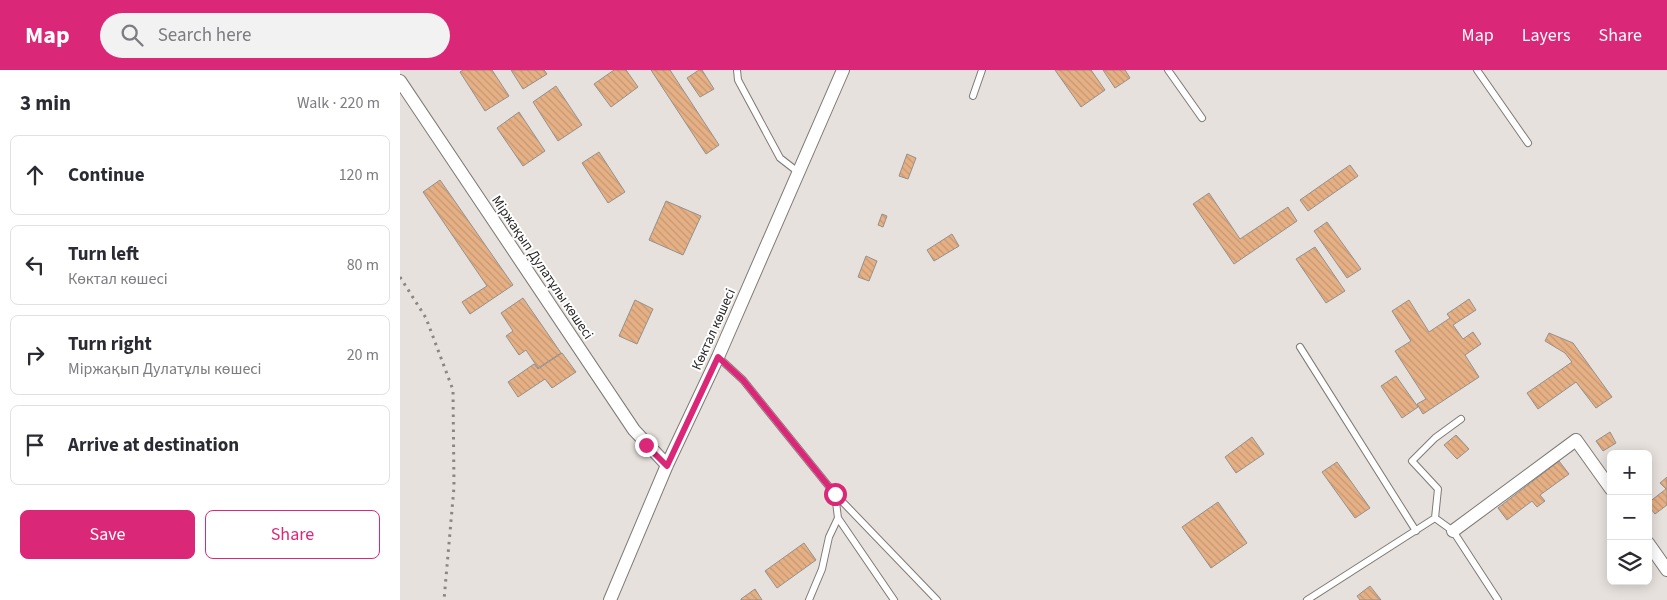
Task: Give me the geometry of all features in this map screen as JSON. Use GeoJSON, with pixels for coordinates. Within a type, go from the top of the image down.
{"type":"FeatureCollection","features":[{"type":"Feature","properties":{"kind":"street","name":"Көктал көшесі"},"geometry":{"type":"LineString","coordinates":[[610,600],[667,466],[718,357],[843,70]]}},
{"type":"Feature","properties":{"kind":"street","name":"Міржақып Дулатұлы көшесі"},"geometry":{"type":"LineString","coordinates":[[400,81],[634,430],[667,466]]}},
{"type":"Feature","properties":{"kind":"street"},"geometry":{"type":"LineString","coordinates":[[1453,531],[1576,440],[1607,483]]}},
{"type":"Feature","properties":{"kind":"street"},"geometry":{"type":"LineString","coordinates":[[1652,549],[1667,570]]}},
{"type":"Feature","properties":{"kind":"lane"},"geometry":{"type":"LineString","coordinates":[[737,70],[738,80],[780,158],[798,172]]}},
{"type":"Feature","properties":{"kind":"lane"},"geometry":{"type":"LineString","coordinates":[[973,96],[982,70]]}},
{"type":"Feature","properties":{"kind":"lane"},"geometry":{"type":"LineString","coordinates":[[1168,70],[1202,118]]}},
{"type":"Feature","properties":{"kind":"lane"},"geometry":{"type":"LineString","coordinates":[[1476,70],[1528,143]]}},
{"type":"Feature","properties":{"kind":"lane"},"geometry":{"type":"LineString","coordinates":[[1300,347],[1416,530]]}},
{"type":"Feature","properties":{"kind":"lane"},"geometry":{"type":"LineString","coordinates":[[718,357],[743,380],[835,494],[937,600]]}},
{"type":"Feature","properties":{"kind":"lane"},"geometry":{"type":"LineString","coordinates":[[1435,518],[1438,489],[1412,462],[1436,438],[1461,419]]}},
{"type":"Feature","properties":{"kind":"lane"},"geometry":{"type":"LineString","coordinates":[[835,494],[838,518],[894,600]]}},
{"type":"Feature","properties":{"kind":"lane"},"geometry":{"type":"LineString","coordinates":[[809,600],[822,569],[829,537],[838,518]]}},
{"type":"Feature","properties":{"kind":"lane"},"geometry":{"type":"LineString","coordinates":[[1307,600],[1435,518]]}},
{"type":"Feature","properties":{"kind":"lane"},"geometry":{"type":"LineString","coordinates":[[1435,518],[1453,531],[1498,600]]}},
{"type":"Feature","properties":{"kind":"building"},"geometry":{"type":"Polygon","coordinates":[[[463,70],[492,70],[509,96],[485,111],[460,72],[463,70]]]}},
{"type":"Feature","properties":{"kind":"building"},"geometry":{"type":"Polygon","coordinates":[[[511,70],[544,70],[547,74],[523,89],[511,70]]]}},
{"type":"Feature","properties":{"kind":"building"},"geometry":{"type":"Polygon","coordinates":[[[614,70],[626,70],[638,87],[611,107],[594,84],[614,70]]]}},
{"type":"Feature","properties":{"kind":"building"},"geometry":{"type":"Polygon","coordinates":[[[651,70],[670,70],[719,145],[706,154],[651,70]]]}},
{"type":"Feature","properties":{"kind":"building"},"geometry":{"type":"Polygon","coordinates":[[[702,70],[714,89],[700,97],[687,78],[702,70]]]}},
{"type":"Feature","properties":{"kind":"building"},"geometry":{"type":"Polygon","coordinates":[[[1055,70],[1091,70],[1105,90],[1081,107],[1055,70]]]}},
{"type":"Feature","properties":{"kind":"building"},"geometry":{"type":"Polygon","coordinates":[[[1103,70],[1125,70],[1130,78],[1115,88],[1103,70]]]}},
{"type":"Feature","properties":{"kind":"building"},"geometry":{"type":"Polygon","coordinates":[[[556,86],[582,125],[558,141],[533,102],[556,86]]]}},
{"type":"Feature","properties":{"kind":"building"},"geometry":{"type":"Polygon","coordinates":[[[519,112],[545,151],[523,166],[497,128],[519,112]]]}},
{"type":"Feature","properties":{"kind":"building"},"geometry":{"type":"Polygon","coordinates":[[[599,152],[625,192],[608,203],[582,163],[599,152]]]}},
{"type":"Feature","properties":{"kind":"building"},"geometry":{"type":"Polygon","coordinates":[[[907,154],[916,158],[908,179],[899,176],[907,154]]]}},
{"type":"Feature","properties":{"kind":"building"},"geometry":{"type":"Polygon","coordinates":[[[1350,165],[1358,176],[1308,211],[1300,200],[1350,165]]]}},
{"type":"Feature","properties":{"kind":"building"},"geometry":{"type":"Polygon","coordinates":[[[440,180],[513,285],[470,314],[462,302],[487,286],[423,192],[440,180]]]}},
{"type":"Feature","properties":{"kind":"building"},"geometry":{"type":"Polygon","coordinates":[[[1209,193],[1240,239],[1288,207],[1297,221],[1234,264],[1193,204],[1209,193]]]}},
{"type":"Feature","properties":{"kind":"building"},"geometry":{"type":"Polygon","coordinates":[[[666,201],[701,216],[683,255],[649,240],[666,201]]]}},
{"type":"Feature","properties":{"kind":"building"},"geometry":{"type":"Polygon","coordinates":[[[882,214],[887,216],[883,227],[878,225],[882,214]]]}},
{"type":"Feature","properties":{"kind":"building"},"geometry":{"type":"Polygon","coordinates":[[[1327,222],[1361,269],[1347,278],[1314,231],[1327,222]]]}},
{"type":"Feature","properties":{"kind":"building"},"geometry":{"type":"Polygon","coordinates":[[[952,234],[959,246],[934,261],[927,250],[952,234]]]}},
{"type":"Feature","properties":{"kind":"building"},"geometry":{"type":"Polygon","coordinates":[[[1315,247],[1345,291],[1326,303],[1296,259],[1315,247]]]}},
{"type":"Feature","properties":{"kind":"building"},"geometry":{"type":"Polygon","coordinates":[[[866,256],[877,261],[869,281],[858,277],[866,256]]]}},
{"type":"Feature","properties":{"kind":"building"},"geometry":{"type":"Polygon","coordinates":[[[523,298],[561,353],[538,368],[526,350],[519,355],[506,336],[513,331],[501,313],[523,298]]]}},
{"type":"Feature","properties":{"kind":"building"},"geometry":{"type":"Polygon","coordinates":[[[1469,299],[1476,310],[1453,325],[1463,339],[1473,332],[1481,344],[1465,355],[1479,377],[1423,414],[1417,404],[1426,399],[1395,351],[1411,341],[1392,311],[1409,300],[1429,332],[1450,318],[1447,314],[1469,299]]]}},
{"type":"Feature","properties":{"kind":"building"},"geometry":{"type":"Polygon","coordinates":[[[635,300],[653,309],[637,344],[619,336],[635,300]]]}},
{"type":"Feature","properties":{"kind":"building"},"geometry":{"type":"Polygon","coordinates":[[[1549,333],[1573,343],[1612,397],[1596,408],[1576,382],[1538,409],[1527,393],[1572,362],[1565,353],[1545,341],[1549,333]]]}},
{"type":"Feature","properties":{"kind":"building"},"geometry":{"type":"Polygon","coordinates":[[[562,353],[576,372],[552,388],[545,379],[518,397],[508,382],[534,364],[538,369],[562,353]]]}},
{"type":"Feature","properties":{"kind":"building"},"geometry":{"type":"Polygon","coordinates":[[[1396,376],[1418,407],[1402,418],[1381,386],[1396,376]]]}},
{"type":"Feature","properties":{"kind":"building"},"geometry":{"type":"Polygon","coordinates":[[[1610,432],[1616,443],[1603,451],[1596,441],[1610,432]]]}},
{"type":"Feature","properties":{"kind":"building"},"geometry":{"type":"Polygon","coordinates":[[[1456,435],[1469,449],[1457,459],[1444,445],[1456,435]]]}},
{"type":"Feature","properties":{"kind":"building"},"geometry":{"type":"Polygon","coordinates":[[[1252,437],[1264,454],[1236,473],[1225,457],[1252,437]]]}},
{"type":"Feature","properties":{"kind":"building"},"geometry":{"type":"Polygon","coordinates":[[[1559,461],[1569,474],[1540,495],[1545,501],[1537,507],[1532,501],[1507,520],[1498,508],[1559,461]]]}},
{"type":"Feature","properties":{"kind":"building"},"geometry":{"type":"Polygon","coordinates":[[[1337,462],[1370,508],[1355,518],[1322,472],[1337,462]]]}},
{"type":"Feature","properties":{"kind":"building"},"geometry":{"type":"Polygon","coordinates":[[[1667,477],[1667,505],[1655,514],[1652,510],[1652,500],[1666,489],[1660,483],[1667,477]]]}},
{"type":"Feature","properties":{"kind":"building"},"geometry":{"type":"Polygon","coordinates":[[[1218,502],[1247,543],[1211,568],[1182,527],[1218,502]]]}},
{"type":"Feature","properties":{"kind":"building"},"geometry":{"type":"Polygon","coordinates":[[[804,543],[816,560],[777,588],[765,571],[804,543]]]}},
{"type":"Feature","properties":{"kind":"building"},"geometry":{"type":"Polygon","coordinates":[[[1370,586],[1381,600],[1360,600],[1357,596],[1370,586]]]}},
{"type":"Feature","properties":{"kind":"building"},"geometry":{"type":"Polygon","coordinates":[[[755,589],[762,600],[741,600],[741,599],[755,589]]]}},
{"type":"Feature","properties":{"kind":"railway"},"geometry":{"type":"LineString","coordinates":[[400,277],[426,318],[453,390],[454,487],[444,600]]}},
{"type":"Feature","properties":{"kind":"route"},"geometry":{"type":"LineString","coordinates":[[646,445],[667,466],[718,357],[743,380],[835,494]]}}]}
